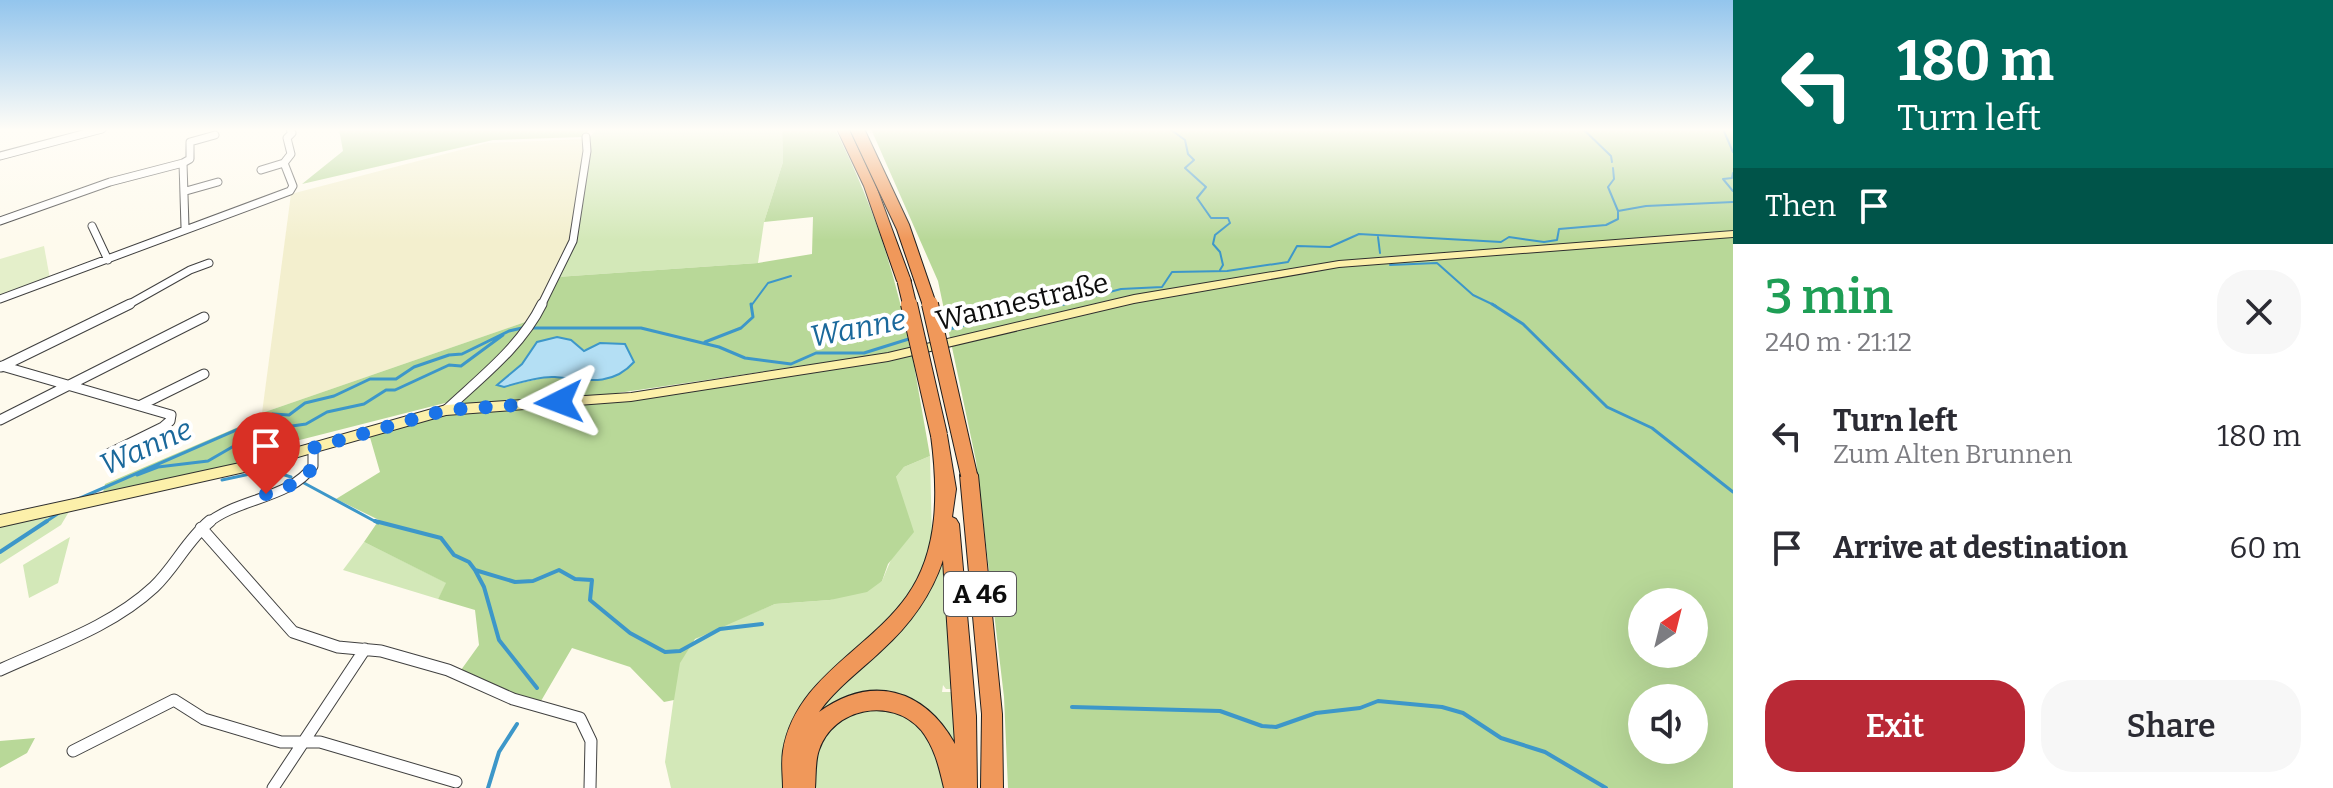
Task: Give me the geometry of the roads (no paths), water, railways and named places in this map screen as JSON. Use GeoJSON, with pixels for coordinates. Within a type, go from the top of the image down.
{"type":"FeatureCollection","features":[{"type":"Feature","properties":{"kind":"highway","name":"A 46"},"geometry":{"type":"LineString","coordinates":[[860,166],[904,281],[946,477],[965,716],[966,788]]}},
{"type":"Feature","properties":{"kind":"highway","name":"A 46"},"geometry":{"type":"LineString","coordinates":[[876,166],[922,278],[937,330],[969,475],[992,714],[992,788]]}},
{"type":"Feature","properties":{"kind":"highway"},"geometry":{"type":"LineString","coordinates":[[794,788],[792,743],[808,707],[827,684],[898,622],[930,576],[941,540],[946,477]]}},
{"type":"Feature","properties":{"kind":"highway"},"geometry":{"type":"LineString","coordinates":[[804,788],[807,748],[820,726],[843,707],[875,699],[902,704],[931,724],[948,752],[955,788]]}},
{"type":"Feature","properties":{"kind":"street"},"geometry":{"type":"LineString","coordinates":[[0,221],[110,182],[172,166]]}},
{"type":"Feature","properties":{"kind":"street"},"geometry":{"type":"LineString","coordinates":[[183,166],[185,227]]}},
{"type":"Feature","properties":{"kind":"street"},"geometry":{"type":"LineString","coordinates":[[261,170],[275,166]]}},
{"type":"Feature","properties":{"kind":"street"},"geometry":{"type":"LineString","coordinates":[[0,299],[108,260],[185,227],[290,191],[293,186],[285,166]]}},
{"type":"Feature","properties":{"kind":"street"},"geometry":{"type":"LineString","coordinates":[[446,410],[529,328],[573,241],[585,166]]}},
{"type":"Feature","properties":{"kind":"street"},"geometry":{"type":"LineString","coordinates":[[186,188],[218,182]]}},
{"type":"Feature","properties":{"kind":"street"},"geometry":{"type":"LineString","coordinates":[[92,226],[108,260]]}},
{"type":"Feature","properties":{"kind":"street","name":"Wannestraße"},"geometry":{"type":"LineString","coordinates":[[0,521],[249,466],[446,410],[631,397],[877,359],[1134,299],[1339,264],[1733,234]]}},
{"type":"Feature","properties":{"kind":"street"},"geometry":{"type":"LineString","coordinates":[[1,367],[209,263]]}},
{"type":"Feature","properties":{"kind":"street"},"geometry":{"type":"LineString","coordinates":[[0,420],[204,317]]}},
{"type":"Feature","properties":{"kind":"street"},"geometry":{"type":"LineString","coordinates":[[1,367],[166,412],[171,419],[163,427],[106,455]]}},
{"type":"Feature","properties":{"kind":"street"},"geometry":{"type":"LineString","coordinates":[[141,405],[204,374]]}},
{"type":"Feature","properties":{"kind":"street"},"geometry":{"type":"LineString","coordinates":[[0,670],[104,620],[141,597],[172,568],[201,528],[231,508],[304,478],[314,466],[313,448]]}},
{"type":"Feature","properties":{"kind":"street"},"geometry":{"type":"LineString","coordinates":[[201,528],[293,632],[338,647],[365,649],[448,670],[513,699],[580,718],[591,738],[590,788]]}},
{"type":"Feature","properties":{"kind":"street"},"geometry":{"type":"LineString","coordinates":[[273,788],[365,649]]}},
{"type":"Feature","properties":{"kind":"street"},"geometry":{"type":"LineString","coordinates":[[73,751],[174,700],[204,719],[281,742],[327,744],[456,782]]}},
{"type":"Feature","properties":{"kind":"water"},"geometry":{"type":"Polygon","coordinates":[[[557,337],[571,340],[584,351],[600,343],[625,344],[634,362],[626,370],[607,379],[550,377],[504,387],[497,385],[522,364],[537,342],[557,337]]]}},
{"type":"Feature","properties":{"kind":"waterway"},"geometry":{"type":"LineString","coordinates":[[1188,166],[1185,168],[1206,187],[1197,198],[1211,218],[1228,218],[1230,223],[1215,235],[1213,244],[1220,252],[1223,265],[1220,270]]}},
{"type":"Feature","properties":{"kind":"waterway"},"geometry":{"type":"LineString","coordinates":[[1613,168],[1614,179],[1608,187],[1618,211]]}},
{"type":"Feature","properties":{"kind":"waterway"},"geometry":{"type":"LineString","coordinates":[[1733,173],[1732,178],[1723,179],[1733,191]]}},
{"type":"Feature","properties":{"kind":"waterway","name":"Wanne"},"geometry":{"type":"LineString","coordinates":[[1618,211],[1646,206],[1733,202]]}},
{"type":"Feature","properties":{"kind":"waterway","name":"Wanne"},"geometry":{"type":"LineString","coordinates":[[1015,305],[1028,301],[1057,306],[1121,289],[1162,287],[1172,272],[1227,271],[1288,262],[1297,246],[1330,247],[1359,234],[1501,242],[1509,237],[1544,242],[1557,240],[1559,229],[1606,225],[1618,219],[1618,211]]}},
{"type":"Feature","properties":{"kind":"waterway"},"geometry":{"type":"LineString","coordinates":[[1378,237],[1380,253]]}},
{"type":"Feature","properties":{"kind":"waterway"},"geometry":{"type":"LineString","coordinates":[[1390,265],[1437,263],[1473,295],[1493,304]]}},
{"type":"Feature","properties":{"kind":"waterway"},"geometry":{"type":"LineString","coordinates":[[751,306],[768,283],[791,276]]}},
{"type":"Feature","properties":{"kind":"waterway","name":"Wanne"},"geometry":{"type":"LineString","coordinates":[[1047,304],[1064,304]]}},
{"type":"Feature","properties":{"kind":"waterway"},"geometry":{"type":"LineString","coordinates":[[1493,304],[1523,324],[1607,407],[1652,428],[1733,492]]}},
{"type":"Feature","properties":{"kind":"waterway","name":"Wanne"},"geometry":{"type":"LineString","coordinates":[[942,331],[1010,313],[1015,305]]}},
{"type":"Feature","properties":{"kind":"waterway"},"geometry":{"type":"LineString","coordinates":[[705,342],[741,328],[753,317],[751,306]]}},
{"type":"Feature","properties":{"kind":"waterway","name":"Wanne"},"geometry":{"type":"LineString","coordinates":[[78,499],[273,414],[289,415],[305,403],[334,396],[370,379],[396,379],[414,367],[449,355],[462,354],[509,331],[522,328]]}},
{"type":"Feature","properties":{"kind":"waterway","name":"Wanne"},"geometry":{"type":"LineString","coordinates":[[529,328],[641,328],[719,347],[745,358],[791,364],[816,353],[864,353],[912,338]]}},
{"type":"Feature","properties":{"kind":"waterway"},"geometry":{"type":"LineString","coordinates":[[137,475],[158,467],[208,461],[246,439],[271,429],[306,424],[327,412],[364,404],[386,390],[395,390],[449,365],[461,366],[503,335]]}},
{"type":"Feature","properties":{"kind":"waterway"},"geometry":{"type":"LineString","coordinates":[[222,480],[269,470],[291,477]]}},
{"type":"Feature","properties":{"kind":"waterway"},"geometry":{"type":"LineString","coordinates":[[304,483],[378,523]]}},
{"type":"Feature","properties":{"kind":"waterway","name":"Wanne"},"geometry":{"type":"LineString","coordinates":[[47,521],[59,513]]}},
{"type":"Feature","properties":{"kind":"waterway","name":"Wanne"},"geometry":{"type":"LineString","coordinates":[[0,552],[47,521]]}},
{"type":"Feature","properties":{"kind":"waterway"},"geometry":{"type":"LineString","coordinates":[[375,521],[441,538],[454,555],[469,562],[475,570]]}},
{"type":"Feature","properties":{"kind":"waterway"},"geometry":{"type":"LineString","coordinates":[[475,570],[515,582],[533,581],[559,570],[575,579],[592,580],[590,600],[630,633],[665,652],[680,651],[720,629],[762,624]]}},
{"type":"Feature","properties":{"kind":"waterway"},"geometry":{"type":"LineString","coordinates":[[475,570],[484,587],[499,640],[537,688]]}},
{"type":"Feature","properties":{"kind":"waterway"},"geometry":{"type":"LineString","coordinates":[[1072,707],[1220,711],[1262,726],[1276,727],[1316,713],[1360,708],[1378,701],[1442,707],[1463,713],[1501,738],[1545,752],[1606,788]]}},
{"type":"Feature","properties":{"kind":"waterway"},"geometry":{"type":"LineString","coordinates":[[488,788],[499,752],[517,724]]}}]}
